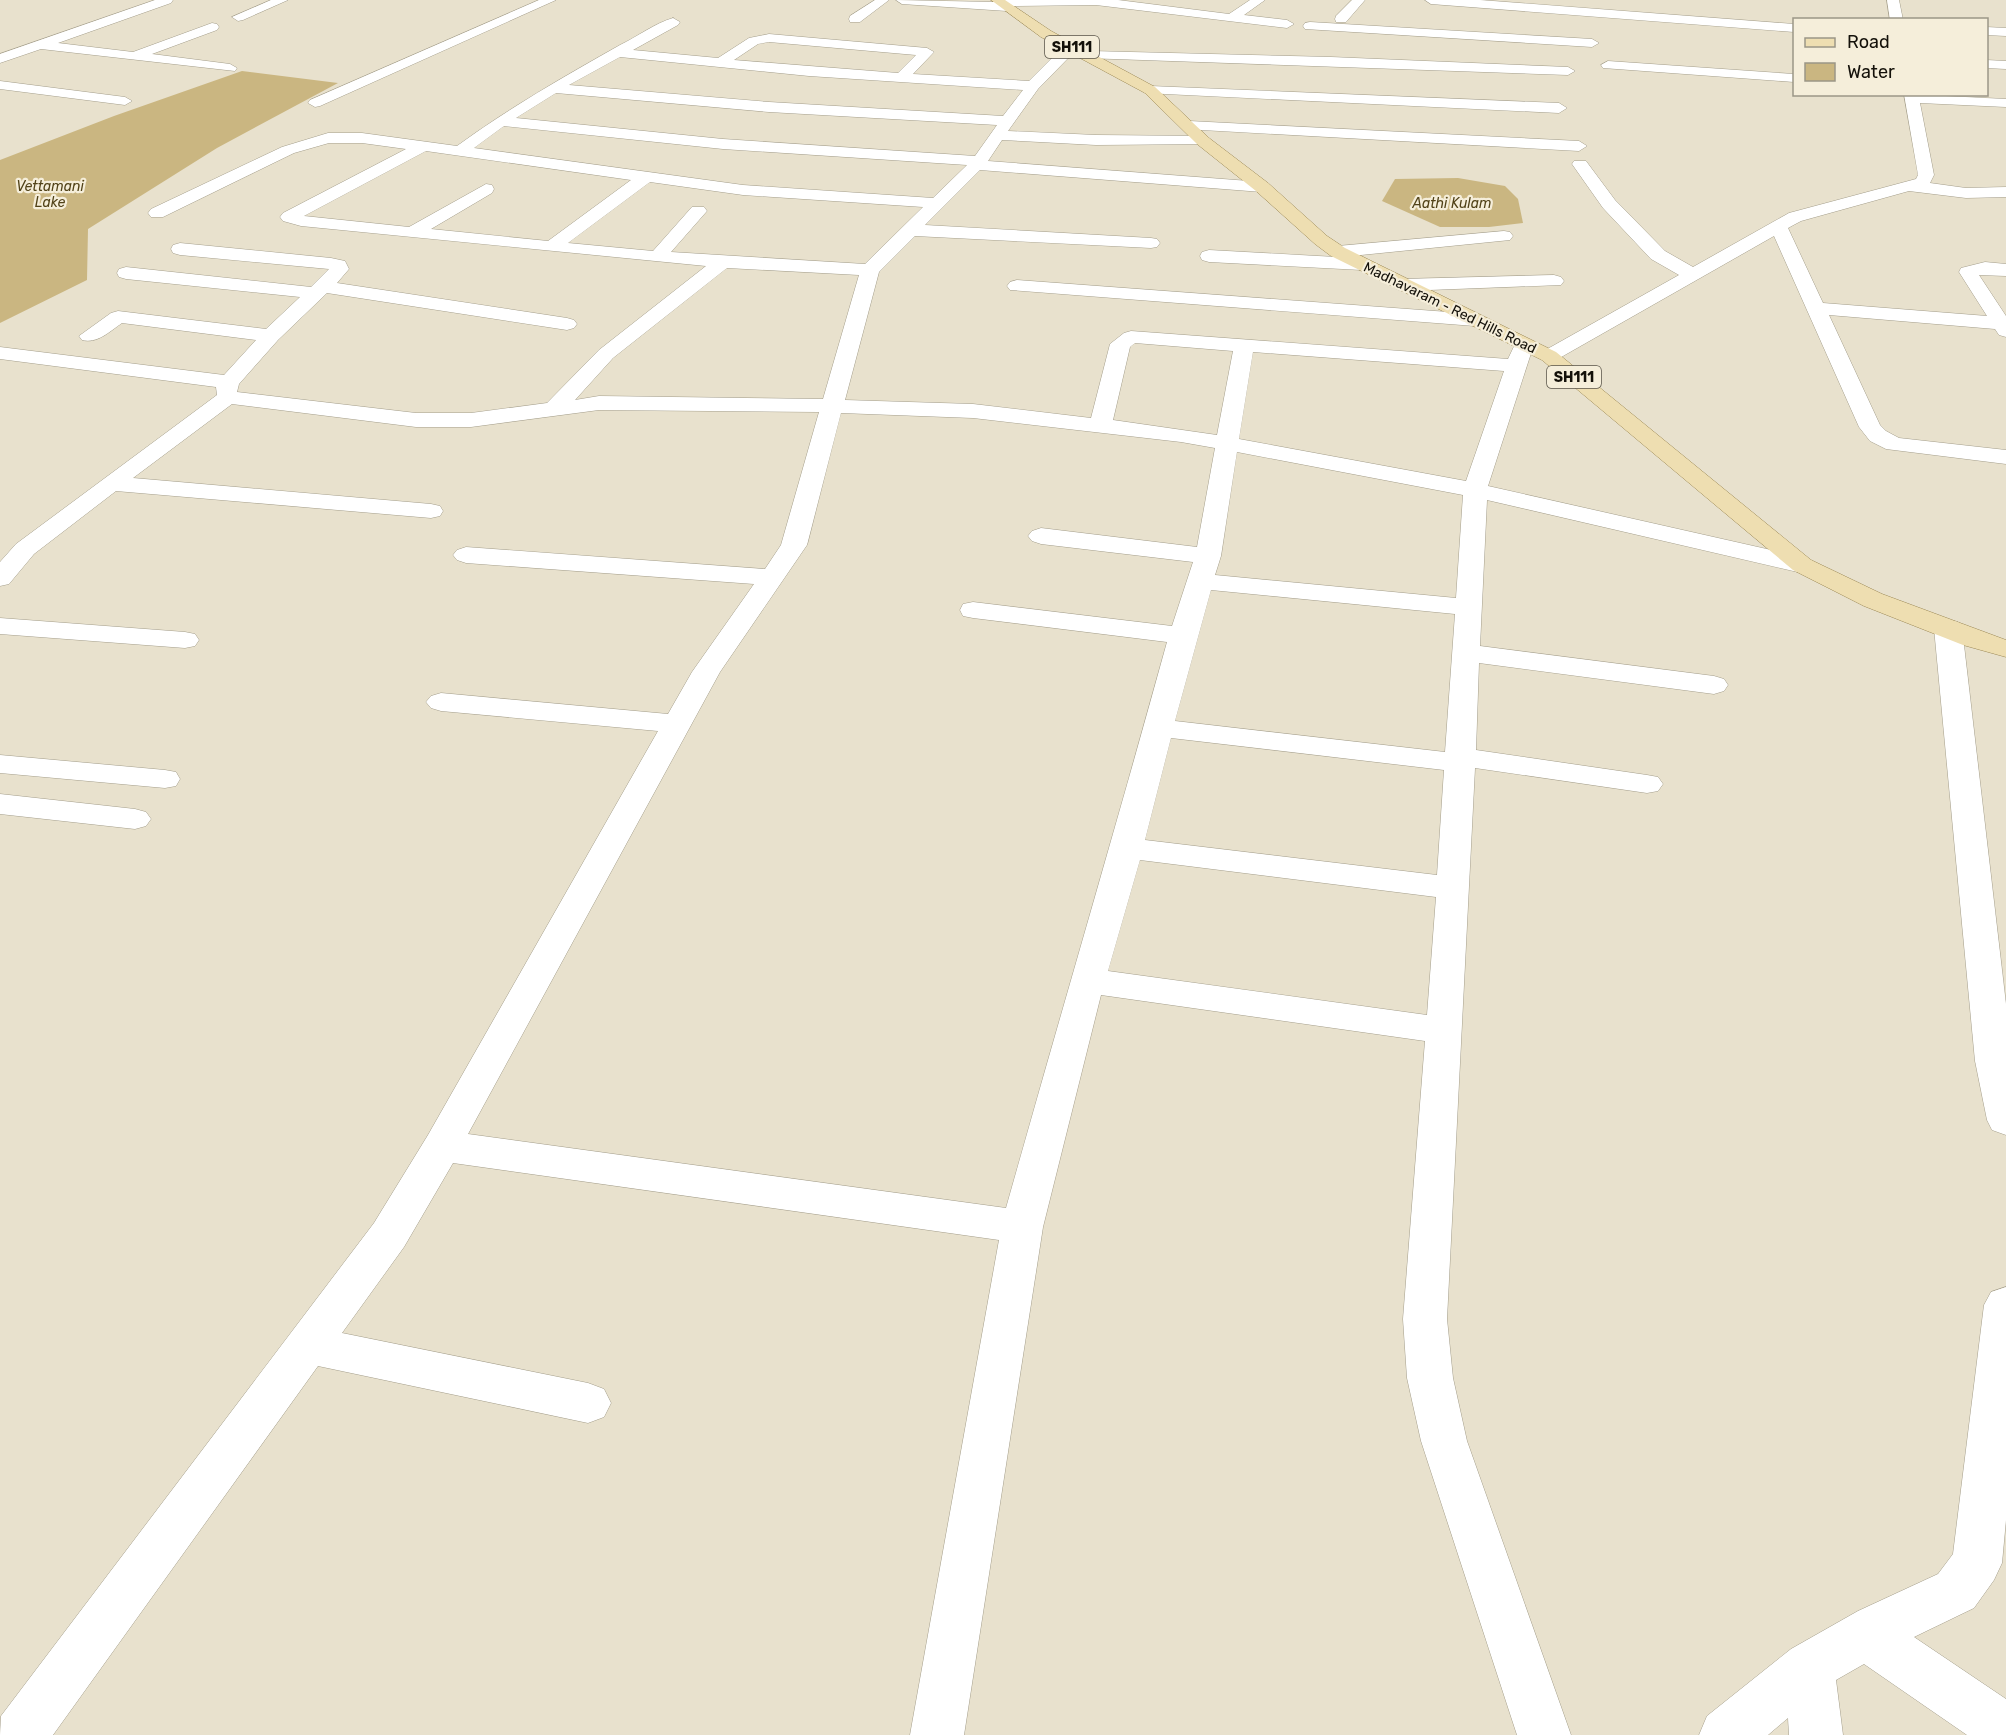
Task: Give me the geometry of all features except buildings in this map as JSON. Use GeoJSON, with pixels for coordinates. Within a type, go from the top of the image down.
{"type":"FeatureCollection","features":[{"type":"Feature","properties":{"kind":"main road","name":"Madhavaram - Red Hills Road"},"geometry":{"type":"LineString","coordinates":[[1001,4],[1071,47],[1150,90],[1196,133],[1329,246],[1549,356],[1802,565],[1873,600],[2006,649]]}},
{"type":"Feature","properties":{"kind":"street"},"geometry":{"type":"LineString","coordinates":[[0,59],[167,0]]}},
{"type":"Feature","properties":{"kind":"street"},"geometry":{"type":"LineString","coordinates":[[238,16],[282,0]]}},
{"type":"Feature","properties":{"kind":"street"},"geometry":{"type":"LineString","coordinates":[[315,103],[445,44],[550,0]]}},
{"type":"Feature","properties":{"kind":"street"},"geometry":{"type":"LineString","coordinates":[[855,19],[883,0]]}},
{"type":"Feature","properties":{"kind":"street"},"geometry":{"type":"LineString","coordinates":[[902,0],[1001,4],[1096,1],[1287,24]]}},
{"type":"Feature","properties":{"kind":"street"},"geometry":{"type":"LineString","coordinates":[[1232,18],[1259,0]]}},
{"type":"Feature","properties":{"kind":"street"},"geometry":{"type":"LineString","coordinates":[[1331,62],[1346,24],[1359,0]]}},
{"type":"Feature","properties":{"kind":"street"},"geometry":{"type":"LineString","coordinates":[[1431,0],[1793,28]]}},
{"type":"Feature","properties":{"kind":"street"},"geometry":{"type":"LineString","coordinates":[[1893,0],[1897,18]]}},
{"type":"Feature","properties":{"kind":"street"},"geometry":{"type":"LineString","coordinates":[[462,150],[501,121],[554,88],[615,52],[674,22]]}},
{"type":"Feature","properties":{"kind":"street"},"geometry":{"type":"LineString","coordinates":[[1310,26],[1346,24],[1592,44]]}},
{"type":"Feature","properties":{"kind":"street"},"geometry":{"type":"LineString","coordinates":[[133,56],[212,27]]}},
{"type":"Feature","properties":{"kind":"street"},"geometry":{"type":"LineString","coordinates":[[1988,31],[2006,32]]}},
{"type":"Feature","properties":{"kind":"street"},"geometry":{"type":"LineString","coordinates":[[719,64],[754,41],[769,38],[927,52],[902,77]]}},
{"type":"Feature","properties":{"kind":"street"},"geometry":{"type":"LineString","coordinates":[[96,52],[130,40]]}},
{"type":"Feature","properties":{"kind":"street"},"geometry":{"type":"LineString","coordinates":[[40,45],[230,68]]}},
{"type":"Feature","properties":{"kind":"street"},"geometry":{"type":"LineString","coordinates":[[20,1735],[389,1235],[442,1146],[706,672],[794,545],[870,270],[912,231],[978,163],[1033,86],[1071,47]]}},
{"type":"Feature","properties":{"kind":"street"},"geometry":{"type":"LineString","coordinates":[[615,52],[809,72],[1033,86]]}},
{"type":"Feature","properties":{"kind":"street"},"geometry":{"type":"LineString","coordinates":[[1090,56],[1568,71]]}},
{"type":"Feature","properties":{"kind":"street"},"geometry":{"type":"LineString","coordinates":[[1988,64],[2006,65]]}},
{"type":"Feature","properties":{"kind":"street"},"geometry":{"type":"LineString","coordinates":[[1608,65],[1793,78]]}},
{"type":"Feature","properties":{"kind":"street"},"geometry":{"type":"LineString","coordinates":[[723,144],[809,72]]}},
{"type":"Feature","properties":{"kind":"street"},"geometry":{"type":"LineString","coordinates":[[0,85],[124,101]]}},
{"type":"Feature","properties":{"kind":"street"},"geometry":{"type":"LineString","coordinates":[[554,88],[1003,128],[1096,140],[1196,133],[1580,155],[1609,204],[1658,255],[1691,274]]}},
{"type":"Feature","properties":{"kind":"street"},"geometry":{"type":"LineString","coordinates":[[1150,90],[1559,108]]}},
{"type":"Feature","properties":{"kind":"street"},"geometry":{"type":"LineString","coordinates":[[1549,356],[1795,217],[1922,182],[1926,175],[1911,96],[2006,104]]}},
{"type":"Feature","properties":{"kind":"street"},"geometry":{"type":"LineString","coordinates":[[501,121],[723,144],[1262,187]]}},
{"type":"Feature","properties":{"kind":"street"},"geometry":{"type":"LineString","coordinates":[[157,213],[288,150],[309,142],[346,137],[426,145],[743,190],[938,203]]}},
{"type":"Feature","properties":{"kind":"street"},"geometry":{"type":"LineString","coordinates":[[426,145],[289,217],[301,221],[721,263],[870,270]]}},
{"type":"Feature","properties":{"kind":"street"},"geometry":{"type":"LineString","coordinates":[[551,247],[646,177]]}},
{"type":"Feature","properties":{"kind":"street"},"geometry":{"type":"LineString","coordinates":[[1911,186],[1966,193],[2006,192]]}},
{"type":"Feature","properties":{"kind":"street"},"geometry":{"type":"LineString","coordinates":[[412,232],[486,189]]}},
{"type":"Feature","properties":{"kind":"street"},"geometry":{"type":"LineString","coordinates":[[657,257],[698,211]]}},
{"type":"Feature","properties":{"kind":"street"},"geometry":{"type":"LineString","coordinates":[[1778,226],[1870,427],[1878,436],[1894,444],[2006,457]]}},
{"type":"Feature","properties":{"kind":"street"},"geometry":{"type":"LineString","coordinates":[[912,231],[1151,243]]}},
{"type":"Feature","properties":{"kind":"street"},"geometry":{"type":"LineString","coordinates":[[1297,240],[1329,246],[1503,236]]}},
{"type":"Feature","properties":{"kind":"street"},"geometry":{"type":"LineString","coordinates":[[0,578],[25,549],[228,390],[271,336],[340,269],[338,265],[180,249]]}},
{"type":"Feature","properties":{"kind":"street"},"geometry":{"type":"LineString","coordinates":[[1209,255],[1362,264]]}},
{"type":"Feature","properties":{"kind":"street"},"geometry":{"type":"LineString","coordinates":[[554,410],[606,354],[721,263]]}},
{"type":"Feature","properties":{"kind":"street"},"geometry":{"type":"LineString","coordinates":[[2004,326],[1968,272],[1985,268],[2006,270]]}},
{"type":"Feature","properties":{"kind":"street"},"geometry":{"type":"LineString","coordinates":[[126,273],[318,289],[567,324]]}},
{"type":"Feature","properties":{"kind":"street"},"geometry":{"type":"LineString","coordinates":[[1403,285],[1554,281]]}},
{"type":"Feature","properties":{"kind":"street"},"geometry":{"type":"LineString","coordinates":[[1017,286],[1475,320]]}},
{"type":"Feature","properties":{"kind":"street"},"geometry":{"type":"LineString","coordinates":[[1815,309],[2004,326]]}},
{"type":"Feature","properties":{"kind":"street"},"geometry":{"type":"LineString","coordinates":[[89,336],[118,317],[271,336]]}},
{"type":"Feature","properties":{"kind":"street"},"geometry":{"type":"LineString","coordinates":[[1100,426],[1120,344],[1125,340],[1143,338],[1517,366]]}},
{"type":"Feature","properties":{"kind":"street"},"geometry":{"type":"LineString","coordinates":[[1524,344],[1475,490],[1425,1319],[1430,1378],[1444,1441],[1544,1735]]}},
{"type":"Feature","properties":{"kind":"street"},"geometry":{"type":"LineString","coordinates":[[937,1735],[1022,1227],[1087,981],[1127,848],[1199,581],[1208,556],[1244,346]]}},
{"type":"Feature","properties":{"kind":"street"},"geometry":{"type":"LineString","coordinates":[[0,353],[436,421],[471,420],[599,403],[832,406],[973,411],[1181,435],[1475,490],[1802,565]]}},
{"type":"Feature","properties":{"kind":"street"},"geometry":{"type":"LineString","coordinates":[[111,483],[431,511]]}},
{"type":"Feature","properties":{"kind":"street"},"geometry":{"type":"LineString","coordinates":[[1041,536],[1208,556]]}},
{"type":"Feature","properties":{"kind":"street"},"geometry":{"type":"LineString","coordinates":[[466,555],[772,577]]}},
{"type":"Feature","properties":{"kind":"street"},"geometry":{"type":"LineString","coordinates":[[1199,581],[1468,607]]}},
{"type":"Feature","properties":{"kind":"street"},"geometry":{"type":"LineString","coordinates":[[973,610],[1184,636]]}},
{"type":"Feature","properties":{"kind":"street"},"geometry":{"type":"LineString","coordinates":[[0,626],[185,640]]}},
{"type":"Feature","properties":{"kind":"street"},"geometry":{"type":"LineString","coordinates":[[1948,628],[1994,1061],[2006,1120]]}},
{"type":"Feature","properties":{"kind":"street"},"geometry":{"type":"LineString","coordinates":[[1466,653],[1714,685]]}},
{"type":"Feature","properties":{"kind":"street"},"geometry":{"type":"LineString","coordinates":[[441,702],[677,724]]}},
{"type":"Feature","properties":{"kind":"street"},"geometry":{"type":"LineString","coordinates":[[1159,728],[1460,760],[1647,784]]}},
{"type":"Feature","properties":{"kind":"street"},"geometry":{"type":"LineString","coordinates":[[0,764],[165,779]]}},
{"type":"Feature","properties":{"kind":"street"},"geometry":{"type":"LineString","coordinates":[[0,804],[135,819]]}},
{"type":"Feature","properties":{"kind":"street"},"geometry":{"type":"LineString","coordinates":[[1127,848],[1452,888]]}},
{"type":"Feature","properties":{"kind":"street"},"geometry":{"type":"LineString","coordinates":[[1087,981],[1444,1030]]}},
{"type":"Feature","properties":{"kind":"street"},"geometry":{"type":"LineString","coordinates":[[442,1146],[1022,1227]]}},
{"type":"Feature","properties":{"kind":"street"},"geometry":{"type":"LineString","coordinates":[[1726,1735],[1809,1667],[1865,1635],[1956,1591],[1977,1563],[2006,1305]]}},
{"type":"Feature","properties":{"kind":"street"},"geometry":{"type":"LineString","coordinates":[[309,1346],[588,1403]]}},
{"type":"Feature","properties":{"kind":"street"},"geometry":{"type":"LineString","coordinates":[[1865,1635],[2006,1730]]}},
{"type":"Feature","properties":{"kind":"street"},"geometry":{"type":"LineString","coordinates":[[1809,1667],[1816,1735]]}},
{"type":"Feature","properties":{"kind":"water","name":"Vettamani Lake"},"geometry":{"type":"Polygon","coordinates":[[[242,71],[338,83],[217,148],[88,229],[87,280],[0,323],[0,160],[114,116],[242,71]]]}},
{"type":"Feature","properties":{"kind":"water","name":"Aathi Kulam"},"geometry":{"type":"Polygon","coordinates":[[[1458,178],[1505,186],[1518,199],[1523,223],[1489,227],[1440,227],[1382,201],[1395,179],[1458,178]]]}}]}
